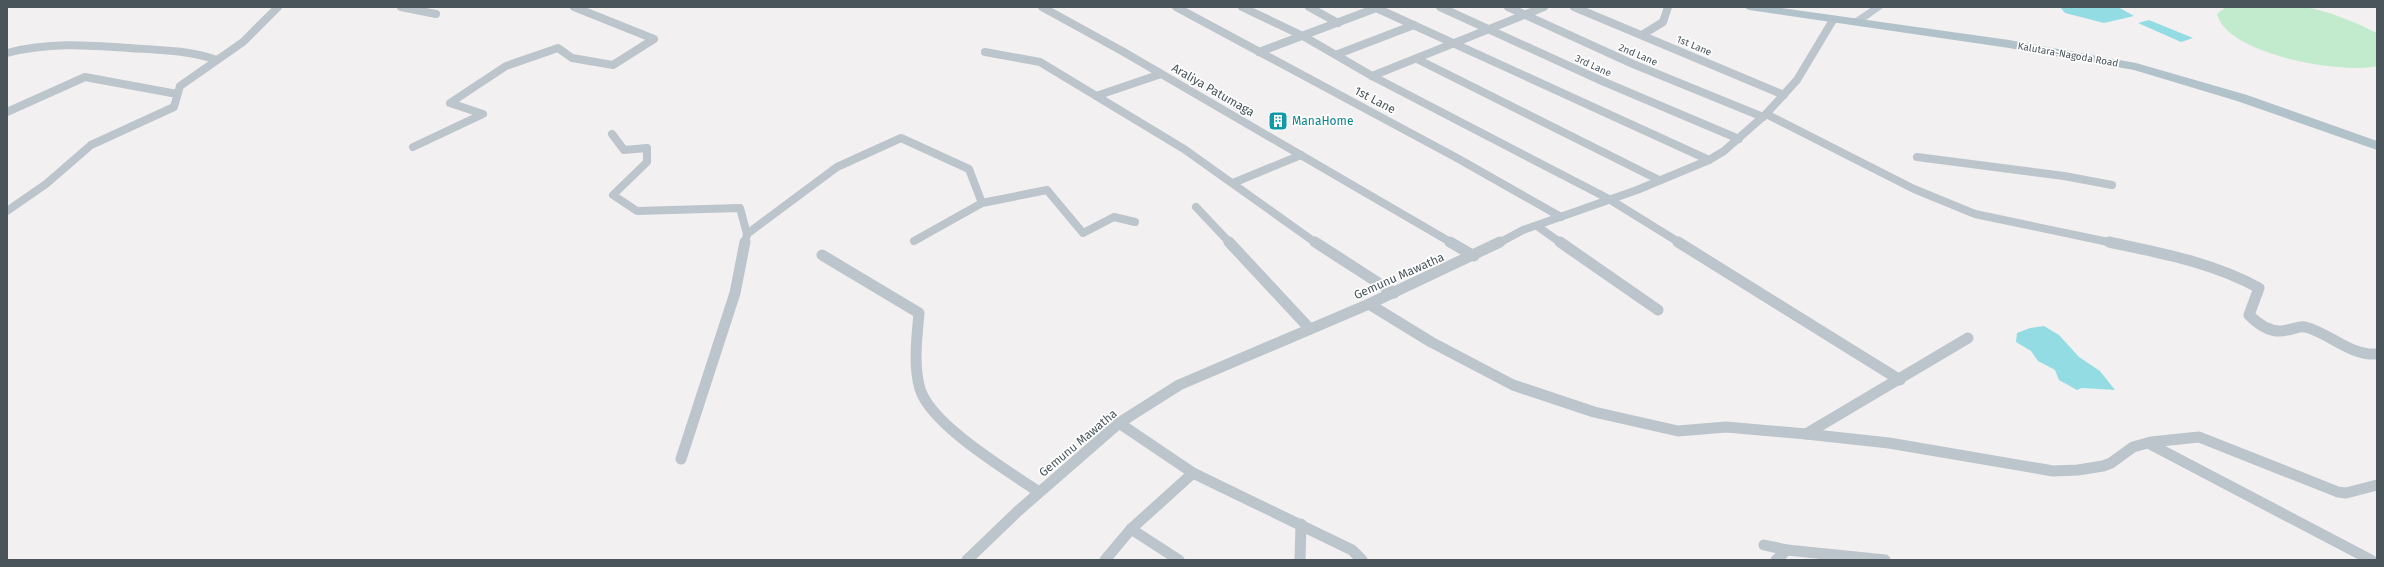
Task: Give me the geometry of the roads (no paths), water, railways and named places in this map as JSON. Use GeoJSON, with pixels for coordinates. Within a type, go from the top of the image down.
{"type":"FeatureCollection","features":[{"type":"Feature","properties":{"kind":"main road","name":"Kalutara-Nagoda Road"},"geometry":{"type":"LineString","coordinates":[[1749,7],[1833,20],[1858,21],[2009,44],[2136,67],[2242,98],[2377,146]]}},
{"type":"Feature","properties":{"kind":"street"},"geometry":{"type":"LineString","coordinates":[[7,211],[46,184],[91,145],[174,107],[180,86],[243,42],[278,7]]}},
{"type":"Feature","properties":{"kind":"street"},"geometry":{"type":"LineString","coordinates":[[401,7],[436,14]]}},
{"type":"Feature","properties":{"kind":"street"},"geometry":{"type":"LineString","coordinates":[[413,147],[483,114],[450,103],[506,66],[558,48],[572,58],[614,65],[654,39],[574,7]]}},
{"type":"Feature","properties":{"kind":"street","name":"Araliya Patumaga"},"geometry":{"type":"LineString","coordinates":[[1042,7],[1161,74],[1474,256]]}},
{"type":"Feature","properties":{"kind":"street","name":"1st Lane"},"geometry":{"type":"LineString","coordinates":[[1176,7],[1457,158],[1560,217]]}},
{"type":"Feature","properties":{"kind":"street"},"geometry":{"type":"LineString","coordinates":[[1242,7],[1338,54],[1372,76],[1523,153],[1609,199],[1900,380]]}},
{"type":"Feature","properties":{"kind":"street"},"geometry":{"type":"LineString","coordinates":[[1309,7],[1338,22]]}},
{"type":"Feature","properties":{"kind":"street"},"geometry":{"type":"LineString","coordinates":[[1259,52],[1377,7],[1709,160]]}},
{"type":"Feature","properties":{"kind":"street","name":"3rd Lane"},"geometry":{"type":"LineString","coordinates":[[1440,7],[1602,81],[1740,139]]}},
{"type":"Feature","properties":{"kind":"street","name":"2nd Lane"},"geometry":{"type":"LineString","coordinates":[[1508,7],[1633,64],[1764,116],[1914,189],[1975,214],[2185,258],[2236,275],[2259,288],[2249,315],[2257,324],[2273,330],[2285,331],[2297,326],[2307,328],[2360,352],[2373,355],[2377,354]]}},
{"type":"Feature","properties":{"kind":"street"},"geometry":{"type":"LineString","coordinates":[[1372,76],[1418,59],[1544,7]]}},
{"type":"Feature","properties":{"kind":"street","name":"1st Lane"},"geometry":{"type":"LineString","coordinates":[[1574,7],[1784,95]]}},
{"type":"Feature","properties":{"kind":"street"},"geometry":{"type":"LineString","coordinates":[[1642,36],[1663,22],[1668,7]]}},
{"type":"Feature","properties":{"kind":"street"},"geometry":{"type":"LineString","coordinates":[[1858,21],[1879,7]]}},
{"type":"Feature","properties":{"kind":"street","name":"Gemunu Mawatha"},"geometry":{"type":"LineString","coordinates":[[967,560],[1040,492],[1119,423],[1179,385],[1369,304],[1537,226],[1709,160],[1740,139],[1784,95],[1797,80],[1833,20]]}},
{"type":"Feature","properties":{"kind":"street"},"geometry":{"type":"LineString","coordinates":[[1338,54],[1414,25]]}},
{"type":"Feature","properties":{"kind":"street"},"geometry":{"type":"LineString","coordinates":[[7,53],[30,46],[56,42],[174,48],[197,52],[217,60]]}},
{"type":"Feature","properties":{"kind":"street"},"geometry":{"type":"LineString","coordinates":[[984,52],[1040,62],[1184,149],[1326,250],[1394,292]]}},
{"type":"Feature","properties":{"kind":"street"},"geometry":{"type":"LineString","coordinates":[[1418,59],[1659,180]]}},
{"type":"Feature","properties":{"kind":"street"},"geometry":{"type":"LineString","coordinates":[[1096,96],[1161,74]]}},
{"type":"Feature","properties":{"kind":"street"},"geometry":{"type":"LineString","coordinates":[[7,112],[85,77],[177,94]]}},
{"type":"Feature","properties":{"kind":"street"},"geometry":{"type":"LineString","coordinates":[[612,134],[624,150],[647,148],[647,162],[613,195],[638,211],[740,208],[747,234],[735,293],[681,459]]}},
{"type":"Feature","properties":{"kind":"street"},"geometry":{"type":"LineString","coordinates":[[747,234],[837,167],[902,138],[969,169],[982,203]]}},
{"type":"Feature","properties":{"kind":"street"},"geometry":{"type":"LineString","coordinates":[[1233,184],[1300,155]]}},
{"type":"Feature","properties":{"kind":"street"},"geometry":{"type":"LineString","coordinates":[[1918,157],[2064,176],[2112,186]]}},
{"type":"Feature","properties":{"kind":"street"},"geometry":{"type":"LineString","coordinates":[[914,241],[982,203],[1047,190],[1083,233],[1114,217],[1135,222]]}},
{"type":"Feature","properties":{"kind":"street"},"geometry":{"type":"LineString","coordinates":[[1196,207],[1310,328]]}},
{"type":"Feature","properties":{"kind":"street"},"geometry":{"type":"LineString","coordinates":[[1537,226],[1658,310]]}},
{"type":"Feature","properties":{"kind":"street"},"geometry":{"type":"LineString","coordinates":[[822,255],[919,313],[917,360],[920,391],[943,424],[1040,492]]}},
{"type":"Feature","properties":{"kind":"street"},"geometry":{"type":"LineString","coordinates":[[1369,304],[1431,342],[1513,385],[1594,412],[1678,431],[1726,427],[1889,443],[2052,472],[2068,472],[2094,468],[2123,456],[2135,446],[2194,435],[2206,438],[2338,492],[2346,493],[2377,485]]}},
{"type":"Feature","properties":{"kind":"street"},"geometry":{"type":"LineString","coordinates":[[1806,434],[1900,380],[1968,338]]}},
{"type":"Feature","properties":{"kind":"street"},"geometry":{"type":"LineString","coordinates":[[1119,423],[1193,473],[1352,550],[1362,560]]}},
{"type":"Feature","properties":{"kind":"street"},"geometry":{"type":"LineString","coordinates":[[2148,443],[2371,560]]}},
{"type":"Feature","properties":{"kind":"street"},"geometry":{"type":"LineString","coordinates":[[1105,560],[1131,529],[1193,473]]}},
{"type":"Feature","properties":{"kind":"street"},"geometry":{"type":"LineString","coordinates":[[1300,560],[1301,524]]}},
{"type":"Feature","properties":{"kind":"street"},"geometry":{"type":"LineString","coordinates":[[1131,529],[1179,560]]}},
{"type":"Feature","properties":{"kind":"street"},"geometry":{"type":"LineString","coordinates":[[1764,545],[1787,550],[1886,560]]}},
{"type":"Feature","properties":{"kind":"street"},"geometry":{"type":"LineString","coordinates":[[1776,560],[1787,550]]}},
{"type":"Feature","properties":{"kind":"water"},"geometry":{"type":"Polygon","coordinates":[[[2060,7],[2118,7],[2134,16],[2104,23],[2065,13],[2060,7]]]}},
{"type":"Feature","properties":{"kind":"water"},"geometry":{"type":"Polygon","coordinates":[[[2149,20],[2193,38],[2181,42],[2138,23],[2149,20]]]}},
{"type":"Feature","properties":{"kind":"water"},"geometry":{"type":"Polygon","coordinates":[[[2044,326],[2059,335],[2079,357],[2100,371],[2115,390],[2082,388],[2077,390],[2059,380],[2055,370],[2038,361],[2031,351],[2016,342],[2017,333],[2030,328],[2044,326]]]}},
{"type":"Feature","properties":{"kind":"place","name":"ManaHome"},"geometry":{"type":"Point","coordinates":[1278,121]}}]}
